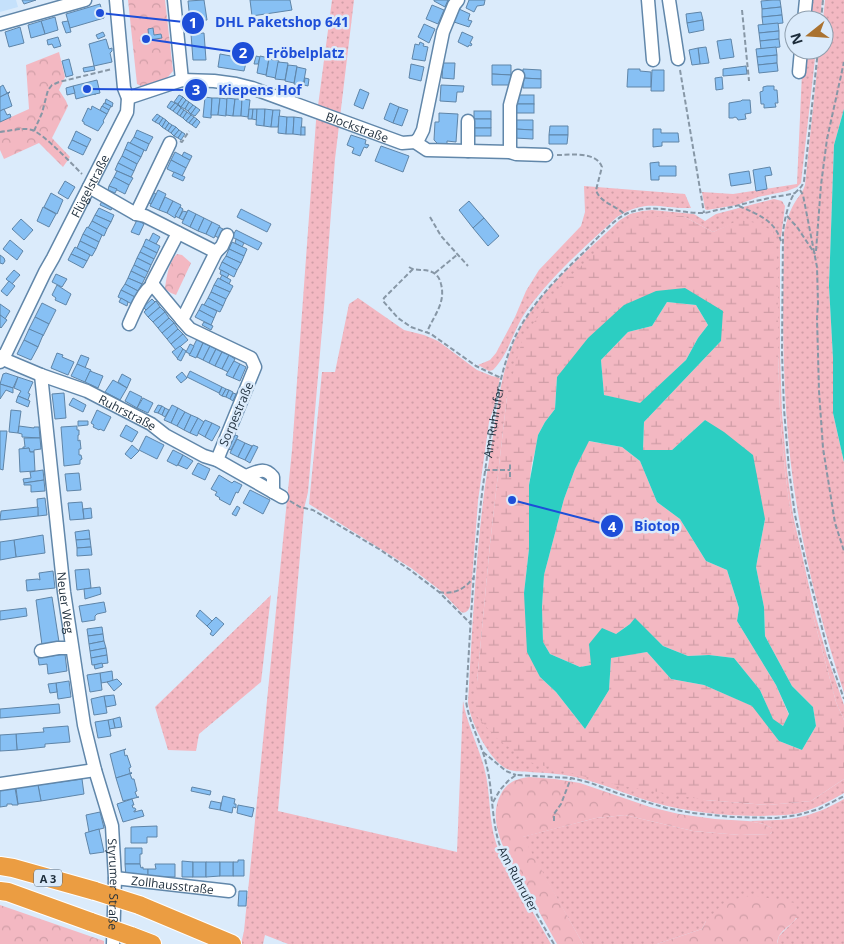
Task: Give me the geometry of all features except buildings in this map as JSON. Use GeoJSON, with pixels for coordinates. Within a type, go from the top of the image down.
{"type":"FeatureCollection","features":[{"type":"Feature","properties":{"kind":"highway","name":"A 3"},"geometry":{"type":"LineString","coordinates":[[0,866],[95,891],[139,905],[228,943]]}},
{"type":"Feature","properties":{"kind":"highway","name":"A 3"},"geometry":{"type":"LineString","coordinates":[[0,891],[8,892],[152,944]]}},
{"type":"Feature","properties":{"kind":"street"},"geometry":{"type":"LineString","coordinates":[[0,24],[85,0]]}},
{"type":"Feature","properties":{"kind":"street","name":"Flügelstraße"},"geometry":{"type":"LineString","coordinates":[[1,359],[127,112],[128,98],[124,88],[116,0]]}},
{"type":"Feature","properties":{"kind":"street"},"geometry":{"type":"LineString","coordinates":[[174,0],[182,80]]}},
{"type":"Feature","properties":{"kind":"street"},"geometry":{"type":"LineString","coordinates":[[415,142],[423,130],[442,32],[458,0]]}},
{"type":"Feature","properties":{"kind":"street"},"geometry":{"type":"LineString","coordinates":[[648,0],[653,60]]}},
{"type":"Feature","properties":{"kind":"street"},"geometry":{"type":"LineString","coordinates":[[669,0],[678,59]]}},
{"type":"Feature","properties":{"kind":"street"},"geometry":{"type":"LineString","coordinates":[[799,72],[800,60]]}},
{"type":"Feature","properties":{"kind":"street"},"geometry":{"type":"LineString","coordinates":[[510,152],[510,105],[518,76]]}},
{"type":"Feature","properties":{"kind":"street","name":"Blockstraße"},"geometry":{"type":"LineString","coordinates":[[128,98],[182,80],[214,81],[244,86],[402,144],[415,142],[427,150],[546,155]]}},
{"type":"Feature","properties":{"kind":"street"},"geometry":{"type":"LineString","coordinates":[[468,121],[468,151]]}},
{"type":"Feature","properties":{"kind":"street"},"geometry":{"type":"LineString","coordinates":[[136,214],[170,143]]}},
{"type":"Feature","properties":{"kind":"street"},"geometry":{"type":"LineString","coordinates":[[90,185],[136,214],[145,216],[216,252]]}},
{"type":"Feature","properties":{"kind":"street"},"geometry":{"type":"LineString","coordinates":[[129,324],[145,292],[153,285],[153,280],[178,233]]}},
{"type":"Feature","properties":{"kind":"street"},"geometry":{"type":"LineString","coordinates":[[182,320],[216,252],[222,246],[227,235]]}},
{"type":"Feature","properties":{"kind":"street","name":"Sorpestraße"},"geometry":{"type":"LineString","coordinates":[[153,285],[190,328],[251,358],[255,364],[216,460]]}},
{"type":"Feature","properties":{"kind":"street","name":"Ruhrstraße"},"geometry":{"type":"LineString","coordinates":[[1,359],[87,391],[151,424],[165,435],[204,456],[216,460],[282,497]]}},
{"type":"Feature","properties":{"kind":"street","name":"Neuer Weg"},"geometry":{"type":"LineString","coordinates":[[42,375],[61,568],[85,732],[112,826]]}},
{"type":"Feature","properties":{"kind":"street"},"geometry":{"type":"LineString","coordinates":[[41,651],[72,648]]}},
{"type":"Feature","properties":{"kind":"street"},"geometry":{"type":"LineString","coordinates":[[0,784],[95,770]]}},
{"type":"Feature","properties":{"kind":"street","name":"Styrumer Straße"},"geometry":{"type":"LineString","coordinates":[[112,826],[115,878],[113,944]]}},
{"type":"Feature","properties":{"kind":"street","name":"Zollhausstraße"},"geometry":{"type":"LineString","coordinates":[[115,878],[229,891]]}},
{"type":"Feature","properties":{"kind":"path"},"geometry":{"type":"LineString","coordinates":[[742,10],[749,81]]}},
{"type":"Feature","properties":{"kind":"path"},"geometry":{"type":"LineString","coordinates":[[678,59],[704,213]]}},
{"type":"Feature","properties":{"kind":"path"},"geometry":{"type":"LineString","coordinates":[[817,60],[804,182],[795,194],[786,216],[782,243],[784,409],[795,514],[829,656],[844,699]]}},
{"type":"Feature","properties":{"kind":"path"},"geometry":{"type":"LineString","coordinates":[[815,255],[820,185],[844,62]]}},
{"type":"Feature","properties":{"kind":"path"},"geometry":{"type":"LineString","coordinates":[[34,131],[42,113],[48,90],[52,85],[122,66]]}},
{"type":"Feature","properties":{"kind":"path"},"geometry":{"type":"LineString","coordinates":[[0,132],[25,129],[34,131],[63,155],[90,185]]}},
{"type":"Feature","properties":{"kind":"path"},"geometry":{"type":"LineString","coordinates":[[546,155],[589,156],[596,158],[602,167],[596,190],[597,193],[601,198],[620,209],[624,215]]}},
{"type":"Feature","properties":{"kind":"path"},"geometry":{"type":"LineString","coordinates":[[799,190],[803,195],[817,267],[819,391],[823,448],[834,516],[844,550]]}},
{"type":"Feature","properties":{"kind":"path","name":"Am Ruhrufer"},"geometry":{"type":"LineString","coordinates":[[554,944],[508,862],[500,844],[494,821],[489,776],[466,701],[480,500],[501,378],[516,336],[535,304],[555,280],[624,215],[637,210],[652,208],[704,213],[774,196],[795,194]]}},
{"type":"Feature","properties":{"kind":"path"},"geometry":{"type":"LineString","coordinates":[[738,206],[768,220],[779,233],[782,243]]}},
{"type":"Feature","properties":{"kind":"path"},"geometry":{"type":"LineString","coordinates":[[786,216],[797,227],[815,255]]}},
{"type":"Feature","properties":{"kind":"path"},"geometry":{"type":"LineString","coordinates":[[430,217],[441,236],[468,266]]}},
{"type":"Feature","properties":{"kind":"path"},"geometry":{"type":"LineString","coordinates":[[435,273],[458,254]]}},
{"type":"Feature","properties":{"kind":"path"},"geometry":{"type":"LineString","coordinates":[[409,267],[435,273],[440,279],[444,293],[427,332]]}},
{"type":"Feature","properties":{"kind":"path"},"geometry":{"type":"LineString","coordinates":[[413,269],[383,301],[398,318],[441,340],[476,366],[501,378]]}},
{"type":"Feature","properties":{"kind":"path"},"geometry":{"type":"LineString","coordinates":[[510,463],[510,477]]}},
{"type":"Feature","properties":{"kind":"path"},"geometry":{"type":"LineString","coordinates":[[485,470],[510,470]]}},
{"type":"Feature","properties":{"kind":"path"},"geometry":{"type":"LineString","coordinates":[[282,497],[300,507],[313,510],[389,556],[440,592],[471,624]]}},
{"type":"Feature","properties":{"kind":"path"},"geometry":{"type":"LineString","coordinates":[[440,592],[446,594],[458,591],[474,577]]}},
{"type":"Feature","properties":{"kind":"path","name":"Am Ruhrufer"},"geometry":{"type":"LineString","coordinates":[[483,752],[506,771],[516,775]]}},
{"type":"Feature","properties":{"kind":"path"},"geometry":{"type":"LineString","coordinates":[[493,802],[500,790],[516,775],[571,778],[666,808],[683,812],[732,817],[776,818],[793,816],[816,810],[844,796]]}},
{"type":"Feature","properties":{"kind":"path"},"geometry":{"type":"LineString","coordinates":[[554,822],[554,814],[561,804],[571,778]]}},
{"type":"Feature","properties":{"kind":"shaded area"},"geometry":{"type":"Polygon","coordinates":[[[0,0],[16,0],[18,7],[0,12],[0,0]]]}},
{"type":"Feature","properties":{"kind":"shaded area"},"geometry":{"type":"Polygon","coordinates":[[[844,109],[844,462],[833,413],[833,358],[829,286],[834,145],[844,109]]]}},
{"type":"Feature","properties":{"kind":"shaded area"},"geometry":{"type":"Polygon","coordinates":[[[685,288],[723,311],[721,341],[644,422],[643,450],[672,450],[705,420],[753,455],[765,519],[756,567],[764,607],[765,636],[792,686],[813,707],[816,726],[802,750],[779,741],[752,706],[704,685],[671,679],[647,652],[611,658],[609,690],[585,729],[556,692],[540,677],[527,652],[524,593],[529,549],[529,485],[538,435],[555,409],[557,377],[588,338],[624,305],[656,291],[685,288]],[[667,302],[652,326],[628,332],[601,360],[604,395],[640,403],[686,360],[698,338],[708,325],[696,305],[667,302]],[[589,441],[575,469],[564,499],[544,575],[542,607],[543,642],[550,654],[580,667],[591,665],[589,644],[602,628],[616,634],[635,618],[663,646],[688,656],[709,655],[734,658],[760,690],[773,719],[783,726],[789,714],[776,685],[737,621],[739,608],[727,570],[706,561],[680,519],[657,502],[640,461],[622,447],[589,441]]]}},
{"type":"Feature","properties":{"kind":"green space"},"geometry":{"type":"Polygon","coordinates":[[[128,0],[165,0],[173,71],[166,79],[143,87],[137,84],[128,0]]]}},
{"type":"Feature","properties":{"kind":"green space"},"geometry":{"type":"Polygon","coordinates":[[[332,0],[354,0],[335,159],[308,492],[304,509],[278,811],[457,852],[463,701],[484,767],[493,834],[498,848],[504,862],[551,944],[288,944],[265,935],[263,944],[241,944],[244,931],[292,450],[316,121],[332,0]]]}},
{"type":"Feature","properties":{"kind":"green space"},"geometry":{"type":"Polygon","coordinates":[[[810,0],[822,0],[821,10],[809,10],[810,0]]]}},
{"type":"Feature","properties":{"kind":"green space"},"geometry":{"type":"Polygon","coordinates":[[[825,0],[844,0],[844,109],[834,145],[829,286],[833,358],[833,413],[844,462],[844,693],[830,649],[802,536],[789,444],[784,373],[784,233],[790,211],[805,185],[818,60],[834,60],[834,10],[824,10],[825,0]]]}},
{"type":"Feature","properties":{"kind":"green space"},"geometry":{"type":"Polygon","coordinates":[[[59,52],[65,77],[59,90],[68,106],[52,138],[70,157],[63,167],[39,143],[4,159],[0,150],[0,122],[29,109],[26,65],[59,52]]]}},
{"type":"Feature","properties":{"kind":"green space"},"geometry":{"type":"Polygon","coordinates":[[[804,60],[815,60],[801,183],[787,191],[758,197],[737,205],[705,209],[702,192],[733,194],[797,184],[804,60]]]}},
{"type":"Feature","properties":{"kind":"green space"},"geometry":{"type":"Polygon","coordinates":[[[584,186],[685,194],[691,208],[645,206],[628,211],[617,217],[570,261],[537,297],[522,317],[504,356],[493,370],[489,371],[478,365],[490,360],[496,353],[526,291],[539,270],[581,226],[585,212],[584,186]]]}},
{"type":"Feature","properties":{"kind":"green space"},"geometry":{"type":"Polygon","coordinates":[[[774,199],[782,201],[785,206],[780,246],[780,353],[782,414],[793,515],[816,617],[844,705],[844,720],[836,702],[814,619],[791,515],[780,414],[778,353],[739,221],[713,232],[683,216],[507,396],[477,682],[705,800],[768,805],[811,801],[844,779],[844,793],[817,807],[794,814],[733,815],[692,811],[665,805],[592,781],[570,776],[507,769],[487,749],[476,730],[468,702],[476,577],[484,495],[496,413],[505,370],[520,329],[529,314],[552,285],[620,220],[630,214],[652,210],[694,214],[705,221],[716,214],[774,199]]]}},
{"type":"Feature","properties":{"kind":"green space"},"geometry":{"type":"Polygon","coordinates":[[[683,216],[713,232],[739,220],[757,223],[773,231],[778,266],[780,414],[791,515],[814,619],[836,702],[844,720],[844,779],[811,801],[768,805],[705,800],[617,785],[529,762],[495,737],[475,714],[490,544],[507,396],[523,337],[564,282],[633,218],[683,216]],[[685,288],[557,377],[555,409],[538,435],[529,485],[529,549],[524,593],[540,677],[556,692],[585,729],[609,690],[611,657],[647,652],[671,679],[704,685],[753,706],[779,741],[802,750],[816,726],[813,707],[792,686],[765,636],[764,607],[756,567],[765,519],[705,420],[672,450],[643,451],[644,422],[721,341],[685,288]]]}},
{"type":"Feature","properties":{"kind":"green space"},"geometry":{"type":"Polygon","coordinates":[[[177,254],[182,255],[191,263],[176,295],[165,289],[170,265],[177,254]]]}},
{"type":"Feature","properties":{"kind":"green space"},"geometry":{"type":"Polygon","coordinates":[[[358,298],[404,330],[438,341],[477,370],[500,378],[489,422],[478,501],[470,606],[466,612],[461,612],[441,591],[411,568],[309,504],[322,372],[335,372],[349,304],[358,298]]]}},
{"type":"Feature","properties":{"kind":"green space"},"geometry":{"type":"Polygon","coordinates":[[[667,302],[696,305],[708,325],[698,338],[686,360],[640,404],[604,395],[601,360],[628,332],[652,326],[667,302]]]}},
{"type":"Feature","properties":{"kind":"green space"},"geometry":{"type":"Polygon","coordinates":[[[588,441],[622,447],[640,461],[657,502],[680,519],[706,561],[727,570],[739,608],[737,621],[776,685],[789,715],[783,726],[773,720],[760,690],[734,658],[709,655],[688,656],[663,646],[635,619],[616,634],[591,665],[580,667],[550,654],[543,642],[542,607],[544,575],[564,499],[588,441]]]}},
{"type":"Feature","properties":{"kind":"green space"},"geometry":{"type":"Polygon","coordinates":[[[271,595],[261,682],[199,734],[196,751],[168,750],[155,707],[271,595]]]}},
{"type":"Feature","properties":{"kind":"green space"},"geometry":{"type":"Polygon","coordinates":[[[529,777],[580,783],[650,807],[679,814],[764,824],[772,828],[772,832],[770,834],[740,835],[693,831],[625,815],[596,818],[523,837],[583,944],[557,944],[508,856],[498,831],[496,818],[501,794],[512,782],[529,777]]]}},
{"type":"Feature","properties":{"kind":"green space"},"geometry":{"type":"Polygon","coordinates":[[[844,799],[844,944],[777,944],[779,936],[797,918],[706,921],[702,929],[657,944],[583,944],[522,837],[596,818],[625,815],[693,831],[740,835],[770,834],[772,828],[764,824],[748,821],[781,820],[800,817],[822,810],[844,799]]]}},
{"type":"Feature","properties":{"kind":"green space"},"geometry":{"type":"Polygon","coordinates":[[[751,895],[795,903],[797,910],[796,919],[782,932],[777,944],[657,944],[702,929],[706,921],[725,902],[751,895]]]}},
{"type":"Feature","properties":{"kind":"green space"},"geometry":{"type":"Polygon","coordinates":[[[0,905],[104,941],[104,944],[0,944],[0,905]]]}},
{"type":"Feature","properties":{"kind":"place","name":"DHL Paketshop 641"},"geometry":{"type":"Point","coordinates":[100,13]}},
{"type":"Feature","properties":{"kind":"place","name":"Fröbelplatz"},"geometry":{"type":"Point","coordinates":[146,39]}},
{"type":"Feature","properties":{"kind":"place","name":"Kiepens Hof"},"geometry":{"type":"Point","coordinates":[87,89]}},
{"type":"Feature","properties":{"kind":"place","name":"Biotop"},"geometry":{"type":"Point","coordinates":[512,500]}}]}
